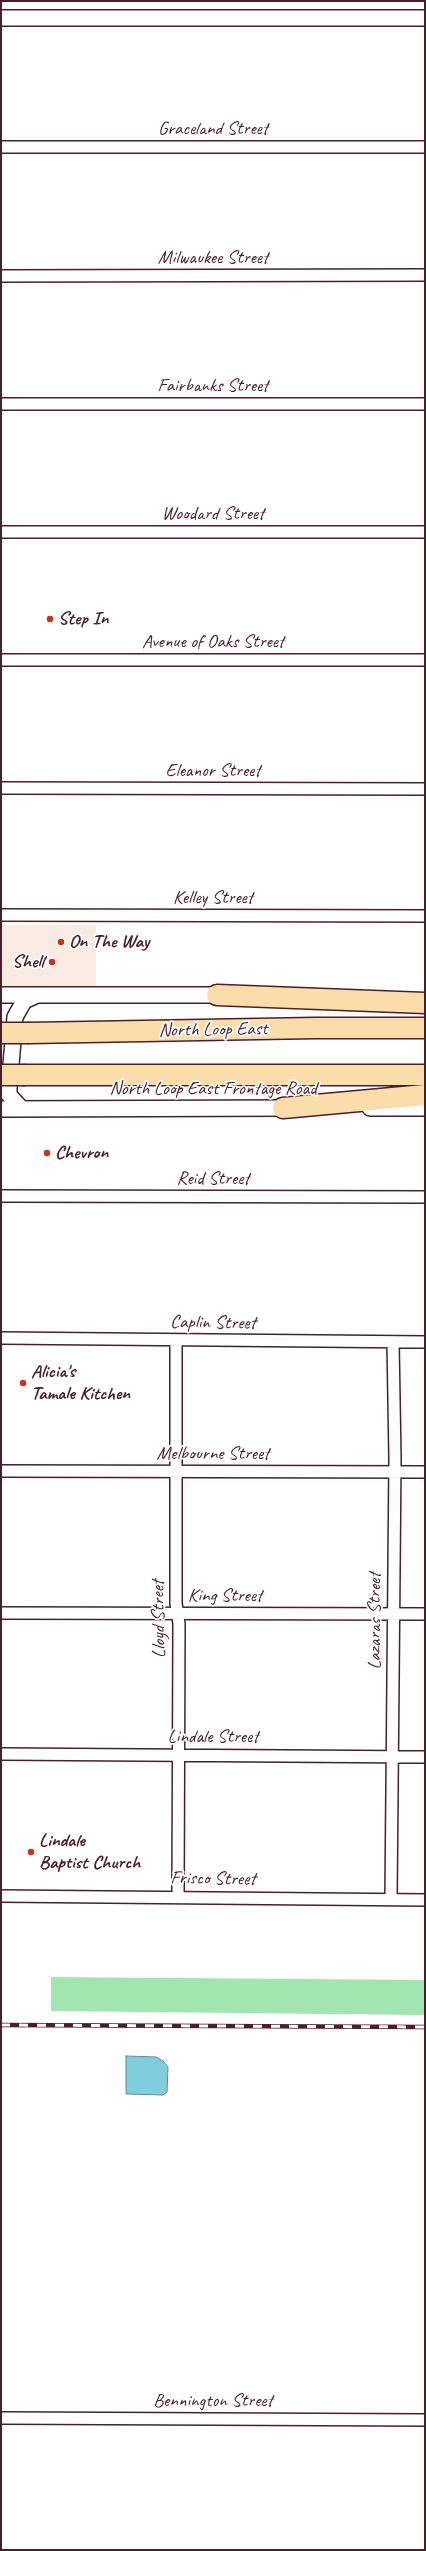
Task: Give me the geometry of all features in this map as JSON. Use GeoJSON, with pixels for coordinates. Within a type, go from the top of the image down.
{"type":"FeatureCollection","features":[{"type":"Feature","properties":{"kind":"highway"},"geometry":{"type":"LineString","coordinates":[[217,995],[425,1003]]}},
{"type":"Feature","properties":{"kind":"highway","name":"North Loop East"},"geometry":{"type":"LineString","coordinates":[[1,1033],[315,1028],[425,1028]]}},
{"type":"Feature","properties":{"kind":"highway"},"geometry":{"type":"LineString","coordinates":[[1,1075],[24,1082]]}},
{"type":"Feature","properties":{"kind":"highway"},"geometry":{"type":"LineString","coordinates":[[1,1089],[24,1082],[66,1075],[425,1075]]}},
{"type":"Feature","properties":{"kind":"highway"},"geometry":{"type":"LineString","coordinates":[[283,1108],[425,1095]]}},
{"type":"Feature","properties":{"kind":"main road"},"geometry":{"type":"LineString","coordinates":[[1,18],[425,18]]}},
{"type":"Feature","properties":{"kind":"main road"},"geometry":{"type":"LineString","coordinates":[[1,995],[425,995]]}},
{"type":"Feature","properties":{"kind":"main road"},"geometry":{"type":"LineString","coordinates":[[22,1109],[9,1095],[8,1088],[15,1017],[24,1001],[37,995]]}},
{"type":"Feature","properties":{"kind":"main road","name":"North Loop East Frontage Road"},"geometry":{"type":"LineString","coordinates":[[1,1109],[425,1108]]}},
{"type":"Feature","properties":{"kind":"street","name":"Graceland Street"},"geometry":{"type":"LineString","coordinates":[[1,147],[425,147]]}},
{"type":"Feature","properties":{"kind":"street","name":"Milwaukee Street"},"geometry":{"type":"LineString","coordinates":[[1,276],[425,275]]}},
{"type":"Feature","properties":{"kind":"street","name":"Fairbanks Street"},"geometry":{"type":"LineString","coordinates":[[1,404],[425,404]]}},
{"type":"Feature","properties":{"kind":"street","name":"Woodard Street"},"geometry":{"type":"LineString","coordinates":[[1,532],[425,532]]}},
{"type":"Feature","properties":{"kind":"street","name":"Avenue of Oaks Street"},"geometry":{"type":"LineString","coordinates":[[1,660],[425,660]]}},
{"type":"Feature","properties":{"kind":"street","name":"Eleanor Street"},"geometry":{"type":"LineString","coordinates":[[1,788],[425,789]]}},
{"type":"Feature","properties":{"kind":"street","name":"Kelley Street"},"geometry":{"type":"LineString","coordinates":[[1,915],[425,916]]}},
{"type":"Feature","properties":{"kind":"street","name":"Reid Street"},"geometry":{"type":"LineString","coordinates":[[1,1196],[425,1197]]}},
{"type":"Feature","properties":{"kind":"street","name":"Caplin Street"},"geometry":{"type":"LineString","coordinates":[[1,1338],[425,1342]]}},
{"type":"Feature","properties":{"kind":"street","name":"Lloyd Street"},"geometry":{"type":"LineString","coordinates":[[176,1340],[179,1755],[178,1897]]}},
{"type":"Feature","properties":{"kind":"street","name":"Lazaras Street"},"geometry":{"type":"LineString","coordinates":[[391,1899],[395,1472],[393,1342]]}},
{"type":"Feature","properties":{"kind":"street","name":"Melbourne Street"},"geometry":{"type":"LineString","coordinates":[[1,1471],[425,1472]]}},
{"type":"Feature","properties":{"kind":"street","name":"King Street"},"geometry":{"type":"LineString","coordinates":[[1,1613],[425,1614]]}},
{"type":"Feature","properties":{"kind":"street","name":"Lindale Street"},"geometry":{"type":"LineString","coordinates":[[1,1754],[425,1757]]}},
{"type":"Feature","properties":{"kind":"street","name":"Frisco Street"},"geometry":{"type":"LineString","coordinates":[[1,1896],[425,1900]]}},
{"type":"Feature","properties":{"kind":"street","name":"Bennington Street"},"geometry":{"type":"LineString","coordinates":[[1,2418],[425,2420]]}},
{"type":"Feature","properties":{"kind":"shaded area"},"geometry":{"type":"Polygon","coordinates":[[[1,925],[96,925],[96,989],[1,989],[1,925]]]}},
{"type":"Feature","properties":{"kind":"green space"},"geometry":{"type":"Polygon","coordinates":[[[51,1977],[425,1980],[425,2015],[51,2011],[51,1977]]]}},
{"type":"Feature","properties":{"kind":"water"},"geometry":{"type":"Polygon","coordinates":[[[126,2056],[156,2057],[163,2061],[168,2067],[167,2092],[163,2095],[126,2094],[126,2056]]]}},
{"type":"Feature","properties":{"kind":"railway"},"geometry":{"type":"LineString","coordinates":[[1,2025],[425,2027]]}},
{"type":"Feature","properties":{"kind":"place","name":"Step In"},"geometry":{"type":"Point","coordinates":[50,619]}},
{"type":"Feature","properties":{"kind":"place","name":"On The Way"},"geometry":{"type":"Point","coordinates":[61,942]}},
{"type":"Feature","properties":{"kind":"place","name":"Shell"},"geometry":{"type":"Point","coordinates":[52,962]}},
{"type":"Feature","properties":{"kind":"place","name":"Chevron"},"geometry":{"type":"Point","coordinates":[47,1153]}},
{"type":"Feature","properties":{"kind":"place","name":"Alicia's Tamale Kitchen"},"geometry":{"type":"Point","coordinates":[23,1383]}},
{"type":"Feature","properties":{"kind":"place","name":"Lindale Baptist Church"},"geometry":{"type":"Point","coordinates":[31,1852]}}]}
